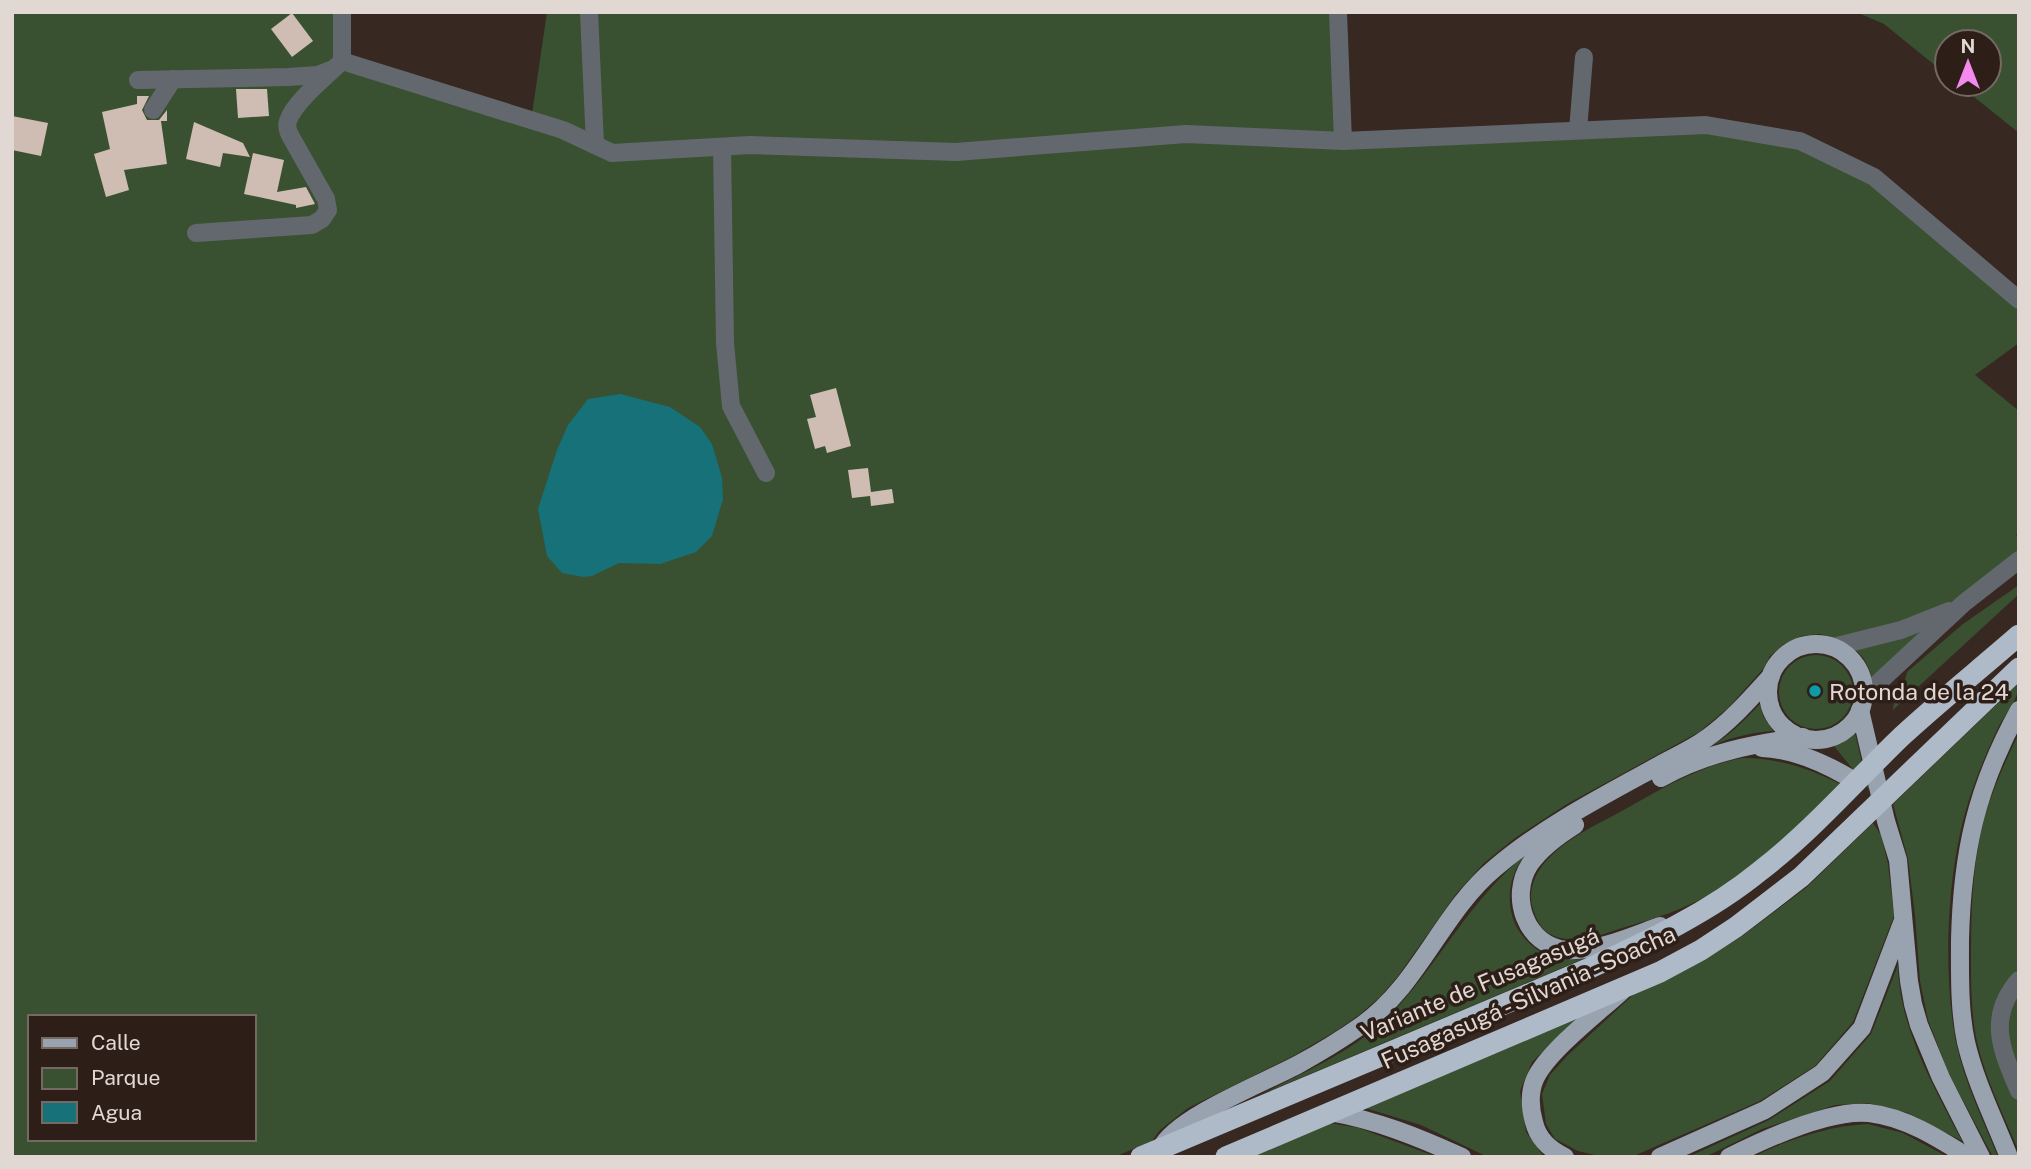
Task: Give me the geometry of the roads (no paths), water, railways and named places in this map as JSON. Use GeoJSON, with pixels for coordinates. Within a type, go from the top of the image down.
{"type":"FeatureCollection","features":[{"type":"Feature","properties":{"kind":"highway","name":"Variante de Fusagasugá"},"geometry":{"type":"LineString","coordinates":[[1151,1153],[1590,968],[1687,918],[1760,872],[1818,822],[1903,735],[2019,635]]}},
{"type":"Feature","properties":{"kind":"highway","name":"Fusagasugá - Silvania - Soacha"},"geometry":{"type":"LineString","coordinates":[[1329,1112],[1629,985],[1701,950],[1801,877],[2019,668]]}},
{"type":"Feature","properties":{"kind":"highway"},"geometry":{"type":"LineString","coordinates":[[1226,1157],[1329,1112]]}},
{"type":"Feature","properties":{"kind":"main road"},"geometry":{"type":"LineString","coordinates":[[1151,1153],[1195,1117],[1300,1064],[1366,1023],[1406,982],[1465,901],[1491,871],[1519,847],[1704,740],[1733,717],[1771,676],[1781,660],[1796,648],[1818,644],[1833,647],[1849,657],[1862,679],[1862,703],[1886,821],[1898,860],[1909,981],[1919,1025],[1941,1078],[1981,1157]]}},
{"type":"Feature","properties":{"kind":"main road"},"geometry":{"type":"LineString","coordinates":[[1771,676],[1769,694],[1774,713],[1784,726],[1809,738],[1886,821]]}},
{"type":"Feature","properties":{"kind":"main road"},"geometry":{"type":"LineString","coordinates":[[1687,918],[1597,946],[1566,950],[1547,945],[1535,936],[1526,922],[1521,906],[1522,878],[1534,859],[1574,825],[1692,762],[1741,748],[1829,737],[1853,723],[1862,703]]}},
{"type":"Feature","properties":{"kind":"main road"},"geometry":{"type":"LineString","coordinates":[[2009,1157],[1966,1041],[1960,951],[1963,876],[1971,827],[1989,773],[2019,710]]}},
{"type":"Feature","properties":{"kind":"main road"},"geometry":{"type":"LineString","coordinates":[[1741,748],[1773,749],[1805,757],[1848,777]]}},
{"type":"Feature","properties":{"kind":"main road"},"geometry":{"type":"LineString","coordinates":[[1660,1157],[1765,1110],[1822,1073],[1861,1027],[1904,916]]}},
{"type":"Feature","properties":{"kind":"main road"},"geometry":{"type":"LineString","coordinates":[[1565,1157],[1548,1147],[1535,1128],[1531,1110],[1534,1081],[1554,1054],[1629,985]]}},
{"type":"Feature","properties":{"kind":"main road"},"geometry":{"type":"LineString","coordinates":[[1329,1112],[1362,1118],[1416,1135],[1435,1152],[1462,1157]]}},
{"type":"Feature","properties":{"kind":"main road"},"geometry":{"type":"LineString","coordinates":[[1729,1157],[1766,1139],[1836,1116],[1868,1113],[1905,1122],[1968,1157]]}},
{"type":"Feature","properties":{"kind":"street"},"geometry":{"type":"LineString","coordinates":[[197,233],[312,225],[322,219],[328,210],[326,199],[287,130],[287,122],[302,101],[342,61],[342,12]]}},
{"type":"Feature","properties":{"kind":"street"},"geometry":{"type":"LineString","coordinates":[[589,12],[595,145]]}},
{"type":"Feature","properties":{"kind":"street"},"geometry":{"type":"LineString","coordinates":[[1338,12],[1343,141]]}},
{"type":"Feature","properties":{"kind":"street"},"geometry":{"type":"LineString","coordinates":[[1578,130],[1584,57]]}},
{"type":"Feature","properties":{"kind":"street"},"geometry":{"type":"LineString","coordinates":[[138,80],[318,75],[342,61]]}},
{"type":"Feature","properties":{"kind":"street"},"geometry":{"type":"LineString","coordinates":[[342,61],[563,130],[612,153],[750,145],[956,152],[1186,134],[1343,141],[1706,125],[1800,141],[1874,177],[2019,300]]}},
{"type":"Feature","properties":{"kind":"street"},"geometry":{"type":"LineString","coordinates":[[153,110],[173,79]]}},
{"type":"Feature","properties":{"kind":"street"},"geometry":{"type":"LineString","coordinates":[[722,147],[725,343],[731,406],[766,473]]}},
{"type":"Feature","properties":{"kind":"street"},"geometry":{"type":"LineString","coordinates":[[1862,703],[1964,603],[2019,560]]}},
{"type":"Feature","properties":{"kind":"street"},"geometry":{"type":"LineString","coordinates":[[1833,647],[1901,630],[1964,603]]}},
{"type":"Feature","properties":{"kind":"street"},"geometry":{"type":"LineString","coordinates":[[2019,980],[2012,988],[2000,1015],[2001,1049],[2019,1091]]}},
{"type":"Feature","properties":{"kind":"water"},"geometry":{"type":"Polygon","coordinates":[[[620,394],[670,407],[700,427],[712,444],[722,478],[723,499],[712,536],[696,552],[660,564],[619,563],[592,576],[583,577],[562,573],[547,556],[538,509],[557,450],[568,425],[588,399],[620,394]]]}},
{"type":"Feature","properties":{"kind":"place","name":"Rotonda de la 24"},"geometry":{"type":"Point","coordinates":[1815,691]}}]}
